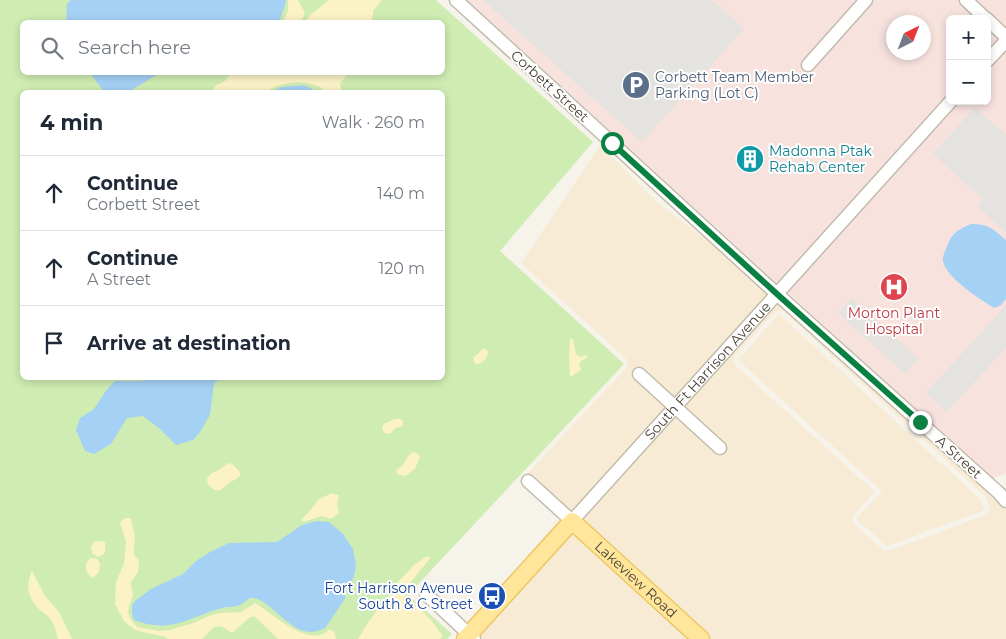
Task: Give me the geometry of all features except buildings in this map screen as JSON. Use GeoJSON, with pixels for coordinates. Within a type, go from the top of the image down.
{"type":"FeatureCollection","features":[{"type":"Feature","properties":{"kind":"main road","name":"South Ft Harrison Avenue"},"geometry":{"type":"LineString","coordinates":[[470,638],[572,521]]}},
{"type":"Feature","properties":{"kind":"main road","name":"Lakeview Road"},"geometry":{"type":"LineString","coordinates":[[572,521],[700,639]]}},
{"type":"Feature","properties":{"kind":"street","name":"Corbett Street"},"geometry":{"type":"LineString","coordinates":[[456,0],[777,294]]}},
{"type":"Feature","properties":{"kind":"street"},"geometry":{"type":"LineString","coordinates":[[808,65],[866,0]]}},
{"type":"Feature","properties":{"kind":"street"},"geometry":{"type":"LineString","coordinates":[[966,0],[983,15]]}},
{"type":"Feature","properties":{"kind":"street"},"geometry":{"type":"LineString","coordinates":[[991,23],[1006,37]]}},
{"type":"Feature","properties":{"kind":"street"},"geometry":{"type":"LineString","coordinates":[[988,60],[1006,41]]}},
{"type":"Feature","properties":{"kind":"street","name":"South Ft Harrison Avenue"},"geometry":{"type":"LineString","coordinates":[[572,521],[947,105]]}},
{"type":"Feature","properties":{"kind":"street","name":"A Street"},"geometry":{"type":"LineString","coordinates":[[777,294],[1006,501]]}},
{"type":"Feature","properties":{"kind":"street"},"geometry":{"type":"LineString","coordinates":[[639,374],[720,448]]}},
{"type":"Feature","properties":{"kind":"street"},"geometry":{"type":"LineString","coordinates":[[528,482],[572,521]]}},
{"type":"Feature","properties":{"kind":"street"},"geometry":{"type":"LineString","coordinates":[[426,594],[470,638]]}},
{"type":"Feature","properties":{"kind":"shaded area","name":"Morton Plant Hospital"},"geometry":{"type":"Polygon","coordinates":[[[467,0],[1006,0],[1006,473],[992,479],[467,0]]]}},
{"type":"Feature","properties":{"kind":"shaded area","name":"Corbett Team Member Parking (Lot C)"},"geometry":{"type":"Polygon","coordinates":[[[483,0],[712,0],[744,29],[642,142],[483,0]]]}},
{"type":"Feature","properties":{"kind":"shaded area"},"geometry":{"type":"Polygon","coordinates":[[[975,107],[1006,135],[1006,233],[977,206],[983,199],[933,154],[975,107]]]}},
{"type":"Feature","properties":{"kind":"shaded area"},"geometry":{"type":"Polygon","coordinates":[[[600,145],[658,203],[724,253],[769,295],[675,399],[639,366],[631,375],[666,408],[572,513],[528,473],[627,367],[627,360],[521,263],[600,145]]]}},
{"type":"Feature","properties":{"kind":"shaded area"},"geometry":{"type":"Polygon","coordinates":[[[852,298],[919,359],[905,374],[838,313],[852,298]]]}},
{"type":"Feature","properties":{"kind":"shaded area"},"geometry":{"type":"Polygon","coordinates":[[[777,302],[995,497],[1006,510],[1006,639],[710,639],[580,520],[675,416],[720,457],[728,447],[683,406],[777,302]],[[776,311],[734,356],[734,364],[875,492],[853,516],[853,523],[883,550],[888,551],[986,515],[990,508],[985,496],[783,311],[776,311]]]}},
{"type":"Feature","properties":{"kind":"shaded area"},"geometry":{"type":"Polygon","coordinates":[[[1006,305],[1006,348],[947,412],[926,393],[1006,305]]]}},
{"type":"Feature","properties":{"kind":"shaded area"},"geometry":{"type":"Polygon","coordinates":[[[779,314],[980,499],[985,510],[887,546],[856,519],[882,491],[738,360],[779,314]]]}},
{"type":"Feature","properties":{"kind":"shaded area"},"geometry":{"type":"Polygon","coordinates":[[[572,530],[691,639],[483,639],[478,634],[572,530]]]}},
{"type":"Feature","properties":{"kind":"green space"},"geometry":{"type":"Polygon","coordinates":[[[0,0],[436,0],[593,142],[500,251],[624,364],[408,595],[452,634],[447,639],[0,639],[0,0]]]}},
{"type":"Feature","properties":{"kind":"sand"},"geometry":{"type":"Polygon","coordinates":[[[288,0],[298,0],[303,9],[304,16],[301,20],[284,20],[288,11],[288,0]]]}},
{"type":"Feature","properties":{"kind":"sand"},"geometry":{"type":"Polygon","coordinates":[[[329,0],[382,0],[373,11],[372,20],[306,20],[329,0]]]}},
{"type":"Feature","properties":{"kind":"sand"},"geometry":{"type":"Polygon","coordinates":[[[230,75],[347,75],[340,83],[341,90],[323,90],[313,84],[292,82],[278,85],[269,90],[212,90],[215,86],[225,81],[230,75]]]}},
{"type":"Feature","properties":{"kind":"sand"},"geometry":{"type":"Polygon","coordinates":[[[570,339],[573,339],[576,354],[580,357],[586,355],[588,357],[580,362],[579,367],[581,370],[572,376],[570,376],[569,358],[570,339]]]}},
{"type":"Feature","properties":{"kind":"sand"},"geometry":{"type":"Polygon","coordinates":[[[484,348],[488,351],[486,358],[483,362],[475,364],[473,358],[484,348]]]}},
{"type":"Feature","properties":{"kind":"sand"},"geometry":{"type":"Polygon","coordinates":[[[395,419],[403,421],[403,425],[395,428],[391,433],[384,433],[382,428],[384,424],[395,419]]]}},
{"type":"Feature","properties":{"kind":"sand"},"geometry":{"type":"Polygon","coordinates":[[[413,452],[417,453],[420,457],[415,469],[405,476],[397,474],[396,470],[413,452]]]}},
{"type":"Feature","properties":{"kind":"sand"},"geometry":{"type":"Polygon","coordinates":[[[229,463],[240,472],[240,476],[218,491],[212,488],[207,481],[208,476],[229,463]]]}},
{"type":"Feature","properties":{"kind":"sand"},"geometry":{"type":"Polygon","coordinates":[[[332,493],[339,495],[337,505],[339,513],[331,519],[322,516],[303,522],[301,520],[319,499],[332,493]]]}},
{"type":"Feature","properties":{"kind":"sand"},"geometry":{"type":"Polygon","coordinates":[[[125,518],[131,519],[135,537],[134,555],[138,559],[139,566],[138,572],[131,582],[133,596],[128,613],[137,627],[159,631],[169,630],[211,615],[241,612],[255,603],[303,633],[321,635],[330,629],[335,633],[336,639],[278,639],[254,616],[232,633],[221,626],[214,627],[202,639],[168,639],[135,630],[124,621],[115,604],[116,582],[124,563],[126,542],[120,523],[125,518]]]}},
{"type":"Feature","properties":{"kind":"sand"},"geometry":{"type":"Polygon","coordinates":[[[94,542],[105,542],[105,551],[103,555],[98,557],[92,553],[91,547],[94,542]]]}},
{"type":"Feature","properties":{"kind":"sand"},"geometry":{"type":"Polygon","coordinates":[[[426,557],[431,557],[403,592],[431,620],[443,636],[440,639],[358,639],[380,606],[394,590],[397,583],[415,564],[426,557]]]}},
{"type":"Feature","properties":{"kind":"sand"},"geometry":{"type":"Polygon","coordinates":[[[91,558],[97,559],[100,563],[99,572],[93,578],[88,574],[86,568],[88,560],[91,558]]]}},
{"type":"Feature","properties":{"kind":"sand"},"geometry":{"type":"Polygon","coordinates":[[[32,571],[45,596],[59,612],[72,639],[58,639],[50,619],[36,606],[30,597],[28,587],[32,571]]]}},
{"type":"Feature","properties":{"kind":"water"},"geometry":{"type":"Polygon","coordinates":[[[71,0],[285,0],[286,2],[280,20],[66,20],[67,4],[71,0]]]}},
{"type":"Feature","properties":{"kind":"water"},"geometry":{"type":"Polygon","coordinates":[[[91,75],[157,75],[131,90],[103,90],[91,75]]]}},
{"type":"Feature","properties":{"kind":"water"},"geometry":{"type":"Polygon","coordinates":[[[304,85],[314,90],[275,90],[282,87],[304,85]]]}},
{"type":"Feature","properties":{"kind":"water"},"geometry":{"type":"Polygon","coordinates":[[[971,224],[990,228],[1006,240],[1006,299],[1001,305],[994,308],[957,281],[945,268],[943,261],[953,235],[971,224]]]}},
{"type":"Feature","properties":{"kind":"water"},"geometry":{"type":"Polygon","coordinates":[[[218,380],[214,384],[210,415],[200,432],[193,440],[176,445],[143,416],[127,418],[111,444],[94,454],[85,451],[76,430],[80,418],[94,409],[115,381],[218,380]]]}},
{"type":"Feature","properties":{"kind":"water"},"geometry":{"type":"Polygon","coordinates":[[[316,521],[329,522],[343,534],[353,549],[356,565],[354,577],[346,588],[345,599],[325,628],[312,632],[302,630],[286,621],[264,602],[251,598],[238,606],[218,609],[174,624],[146,624],[134,620],[132,605],[136,600],[151,589],[183,574],[196,561],[210,552],[229,543],[277,542],[302,525],[316,521]]]}},
{"type":"Feature","properties":{"kind":"place","name":"Corbett Team Member Parking (Lot C)"},"geometry":{"type":"Point","coordinates":[636,85]}},
{"type":"Feature","properties":{"kind":"place","name":"Madonna Ptak Rehab Center"},"geometry":{"type":"Point","coordinates":[750,159]}},
{"type":"Feature","properties":{"kind":"place","name":"Morton Plant Hospital"},"geometry":{"type":"Point","coordinates":[894,287]}},
{"type":"Feature","properties":{"kind":"place","name":"Fort Harrison Avenue South & C Street"},"geometry":{"type":"Point","coordinates":[492,596]}},
{"type":"Feature","properties":{"kind":"route"},"geometry":{"type":"LineString","coordinates":[[612,143],[920,422]]}}]}
